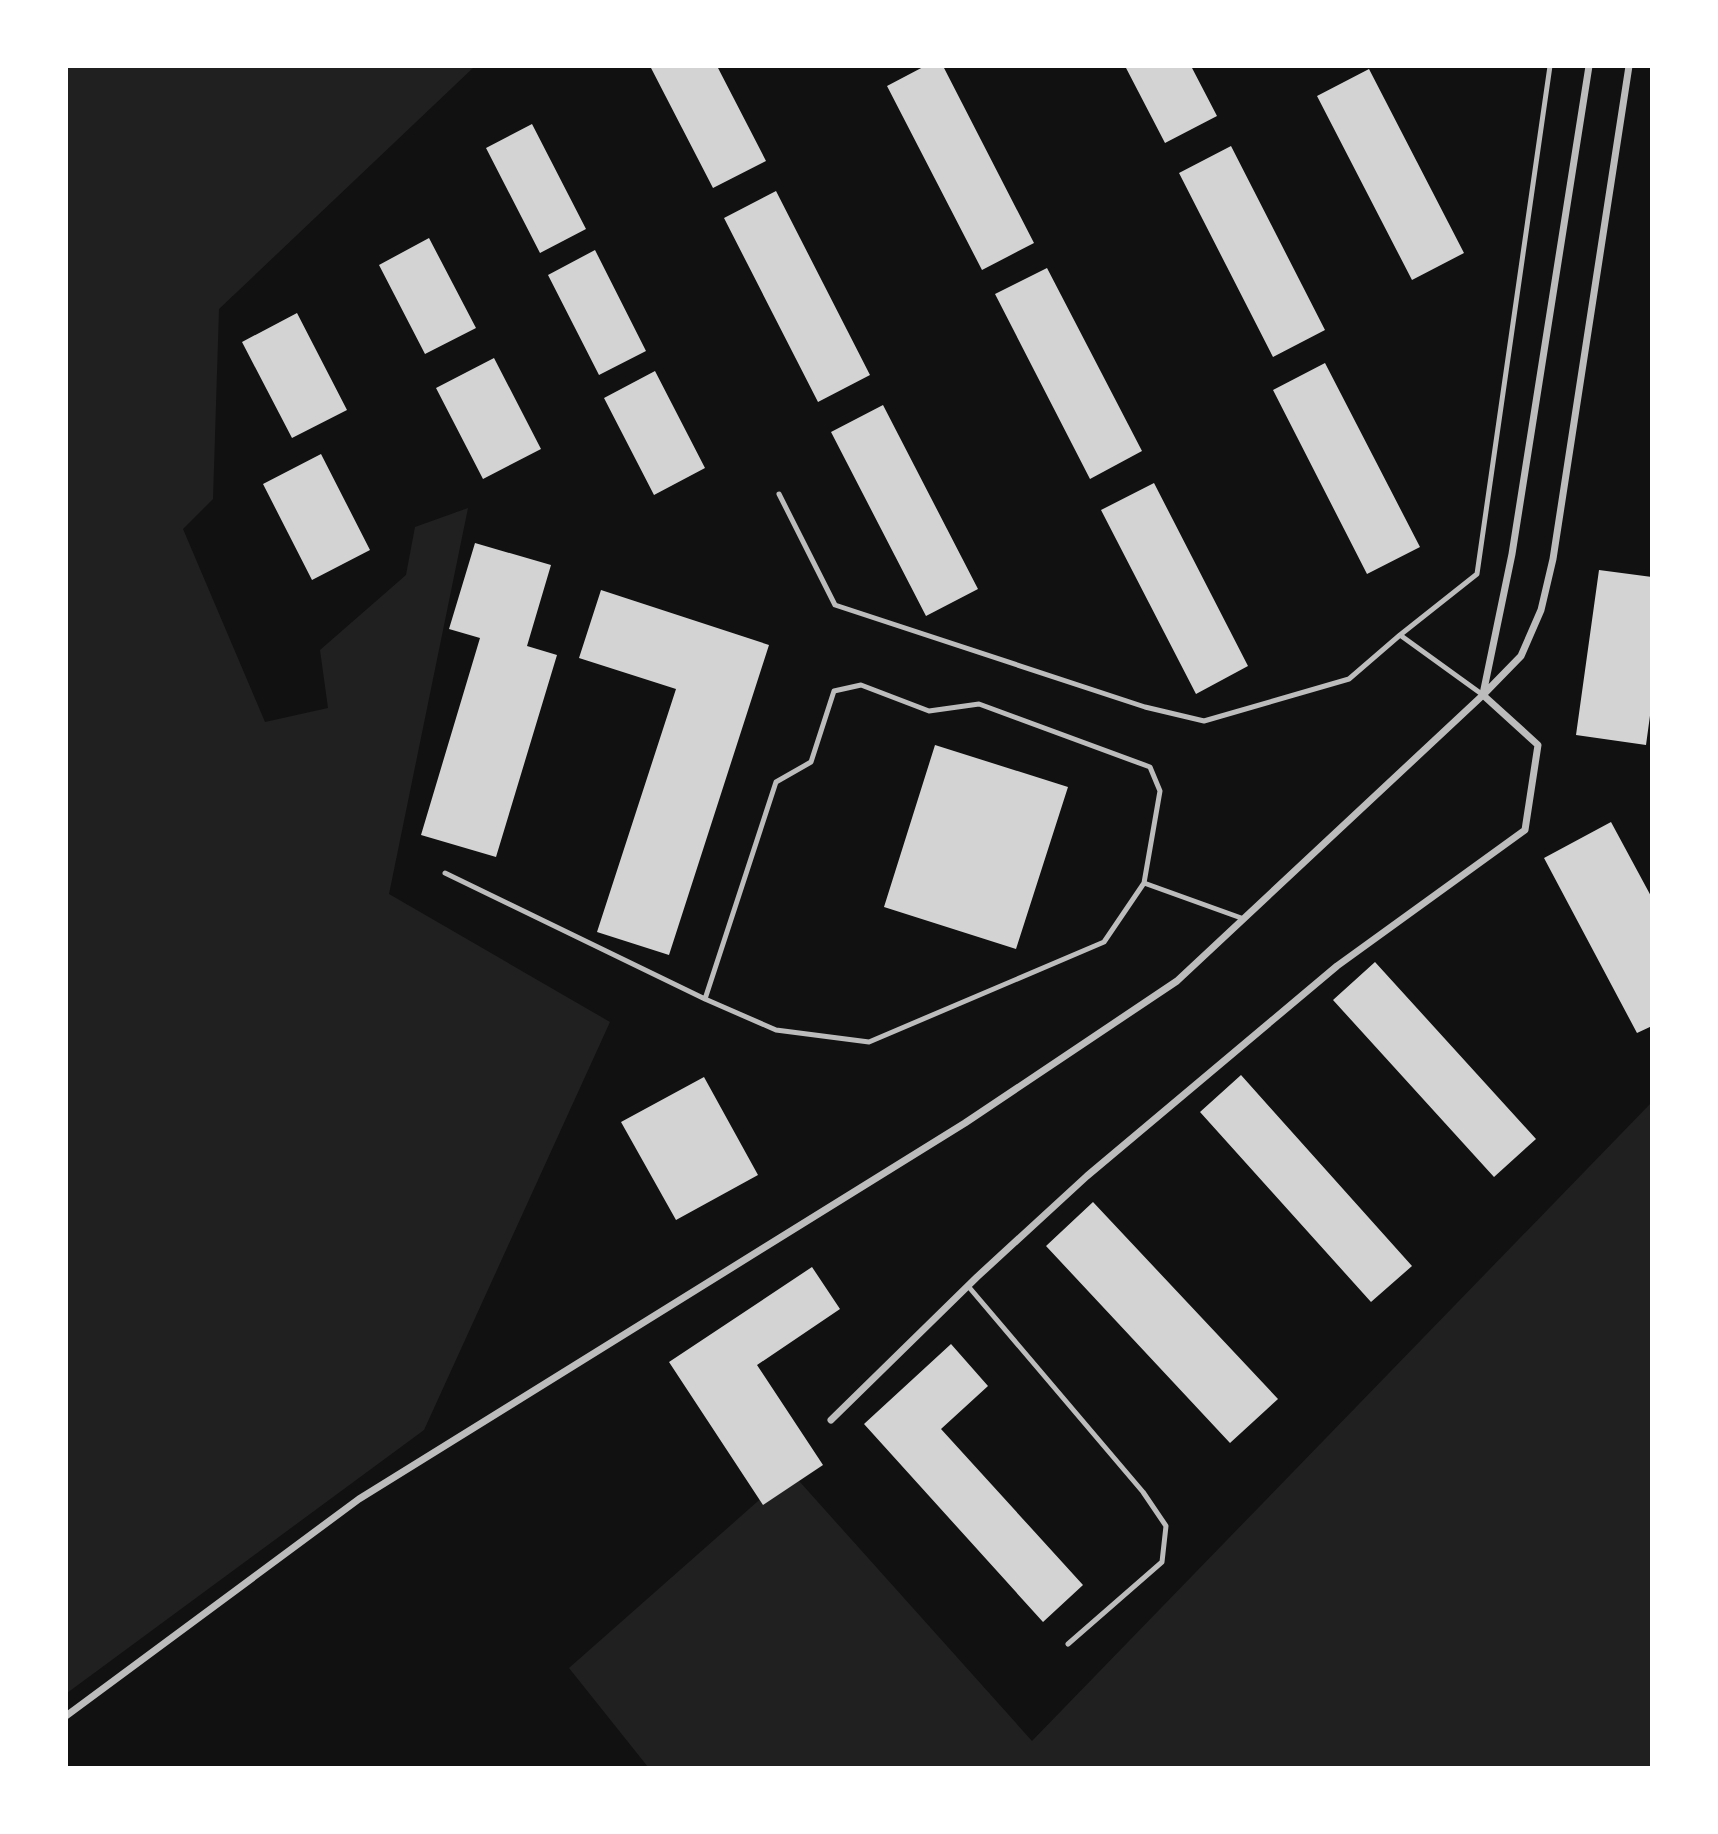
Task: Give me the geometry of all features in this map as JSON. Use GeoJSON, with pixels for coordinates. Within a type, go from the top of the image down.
{"type":"FeatureCollection","features":[{"type":"Feature","properties":{"kind":"street"},"geometry":{"type":"LineString","coordinates":[[1483,695],[1512,554],[1589,66]]}},
{"type":"Feature","properties":{"kind":"street"},"geometry":{"type":"LineString","coordinates":[[66,1716],[359,1499],[965,1123],[1177,981],[1483,695],[1521,656],[1541,610],[1550,572],[1629,66]]}},
{"type":"Feature","properties":{"kind":"street"},"geometry":{"type":"LineString","coordinates":[[831,1420],[968,1286],[1087,1176],[1337,966],[1525,830],[1538,745],[1483,695]]}},
{"type":"Feature","properties":{"kind":"lane"},"geometry":{"type":"LineString","coordinates":[[779,494],[835,605],[1145,707],[1204,721],[1349,679],[1477,574],[1550,66]]}},
{"type":"Feature","properties":{"kind":"lane"},"geometry":{"type":"LineString","coordinates":[[1400,635],[1483,695]]}},
{"type":"Feature","properties":{"kind":"lane"},"geometry":{"type":"LineString","coordinates":[[444,873],[705,999],[776,1030],[869,1042],[1104,942],[1144,883],[1160,792],[1150,767],[979,704],[929,711],[861,685],[834,691],[811,762],[776,782],[705,999]]}},
{"type":"Feature","properties":{"kind":"lane"},"geometry":{"type":"LineString","coordinates":[[1144,883],[1244,919]]}},
{"type":"Feature","properties":{"kind":"lane"},"geometry":{"type":"LineString","coordinates":[[968,1286],[1143,1492],[1166,1526],[1162,1562],[1068,1644]]}},
{"type":"Feature","properties":{"kind":"shaded area"},"geometry":{"type":"Polygon","coordinates":[[[67,66],[474,67],[219,309],[213,499],[183,529],[265,722],[328,708],[320,650],[406,575],[415,527],[468,508],[389,894],[610,1022],[424,1430],[67,1693],[67,66]]]}},
{"type":"Feature","properties":{"kind":"shaded area"},"geometry":{"type":"Polygon","coordinates":[[[1651,1103],[1651,1767],[648,1767],[569,1668],[791,1472],[1032,1741],[1651,1103]]]}},
{"type":"Feature","properties":{"kind":"building"},"geometry":{"type":"Polygon","coordinates":[[[650,66],[717,66],[766,161],[713,188],[650,66]]]}},
{"type":"Feature","properties":{"kind":"building"},"geometry":{"type":"Polygon","coordinates":[[[925,66],[943,66],[1034,243],[982,270],[887,86],[925,66]]]}},
{"type":"Feature","properties":{"kind":"building"},"geometry":{"type":"Polygon","coordinates":[[[1125,66],[1191,66],[1217,116],[1165,143],[1125,66]]]}},
{"type":"Feature","properties":{"kind":"building"},"geometry":{"type":"Polygon","coordinates":[[[1369,69],[1464,253],[1412,280],[1317,96],[1369,69]]]}},
{"type":"Feature","properties":{"kind":"building"},"geometry":{"type":"Polygon","coordinates":[[[532,124],[586,229],[540,253],[486,148],[532,124]]]}},
{"type":"Feature","properties":{"kind":"building"},"geometry":{"type":"Polygon","coordinates":[[[1231,146],[1325,330],[1273,357],[1179,173],[1231,146]]]}},
{"type":"Feature","properties":{"kind":"building"},"geometry":{"type":"Polygon","coordinates":[[[776,191],[870,375],[818,402],[724,218],[776,191]]]}},
{"type":"Feature","properties":{"kind":"building"},"geometry":{"type":"Polygon","coordinates":[[[429,238],[476,328],[425,354],[379,265],[429,238]]]}},
{"type":"Feature","properties":{"kind":"building"},"geometry":{"type":"Polygon","coordinates":[[[595,250],[646,351],[599,375],[548,275],[595,250]]]}},
{"type":"Feature","properties":{"kind":"building"},"geometry":{"type":"Polygon","coordinates":[[[1047,268],[1142,451],[1090,479],[995,294],[1047,268]]]}},
{"type":"Feature","properties":{"kind":"building"},"geometry":{"type":"Polygon","coordinates":[[[297,313],[347,410],[292,438],[242,342],[297,313]]]}},
{"type":"Feature","properties":{"kind":"building"},"geometry":{"type":"Polygon","coordinates":[[[494,358],[541,449],[483,479],[436,388],[494,358]]]}},
{"type":"Feature","properties":{"kind":"building"},"geometry":{"type":"Polygon","coordinates":[[[1325,363],[1420,547],[1367,574],[1273,390],[1325,363]]]}},
{"type":"Feature","properties":{"kind":"building"},"geometry":{"type":"Polygon","coordinates":[[[655,371],[705,468],[654,495],[604,398],[655,371]]]}},
{"type":"Feature","properties":{"kind":"building"},"geometry":{"type":"Polygon","coordinates":[[[883,405],[978,589],[926,616],[831,432],[883,405]]]}},
{"type":"Feature","properties":{"kind":"building"},"geometry":{"type":"Polygon","coordinates":[[[321,454],[370,550],[312,580],[263,484],[321,454]]]}},
{"type":"Feature","properties":{"kind":"building"},"geometry":{"type":"Polygon","coordinates":[[[1154,483],[1248,666],[1196,694],[1101,510],[1154,483]]]}},
{"type":"Feature","properties":{"kind":"building"},"geometry":{"type":"Polygon","coordinates":[[[475,543],[551,565],[527,646],[557,655],[496,857],[421,835],[480,638],[449,629],[475,543]]]}},
{"type":"Feature","properties":{"kind":"building"},"geometry":{"type":"Polygon","coordinates":[[[1599,570],[1652,577],[1652,701],[1646,745],[1576,735],[1599,570]]]}},
{"type":"Feature","properties":{"kind":"building"},"geometry":{"type":"Polygon","coordinates":[[[601,590],[769,645],[669,955],[597,932],[676,689],[579,658],[601,590]]]}},
{"type":"Feature","properties":{"kind":"building"},"geometry":{"type":"Polygon","coordinates":[[[935,745],[1068,787],[1016,949],[884,907],[935,745]]]}},
{"type":"Feature","properties":{"kind":"building"},"geometry":{"type":"Polygon","coordinates":[[[1611,822],[1652,898],[1652,1026],[1637,1033],[1544,858],[1611,822]]]}},
{"type":"Feature","properties":{"kind":"building"},"geometry":{"type":"Polygon","coordinates":[[[1375,962],[1536,1139],[1494,1177],[1333,1000],[1375,962]]]}},
{"type":"Feature","properties":{"kind":"building"},"geometry":{"type":"Polygon","coordinates":[[[1241,1075],[1412,1266],[1371,1302],[1200,1112],[1241,1075]]]}},
{"type":"Feature","properties":{"kind":"building"},"geometry":{"type":"Polygon","coordinates":[[[704,1077],[758,1175],[676,1220],[621,1122],[704,1077]]]}},
{"type":"Feature","properties":{"kind":"building"},"geometry":{"type":"Polygon","coordinates":[[[1093,1202],[1278,1399],[1230,1443],[1046,1246],[1093,1202]]]}},
{"type":"Feature","properties":{"kind":"building"},"geometry":{"type":"Polygon","coordinates":[[[812,1267],[840,1309],[757,1365],[823,1465],[763,1505],[669,1362],[812,1267]]]}},
{"type":"Feature","properties":{"kind":"building"},"geometry":{"type":"Polygon","coordinates":[[[951,1344],[988,1386],[941,1429],[1083,1585],[1043,1622],[864,1424],[951,1344]]]}}]}
